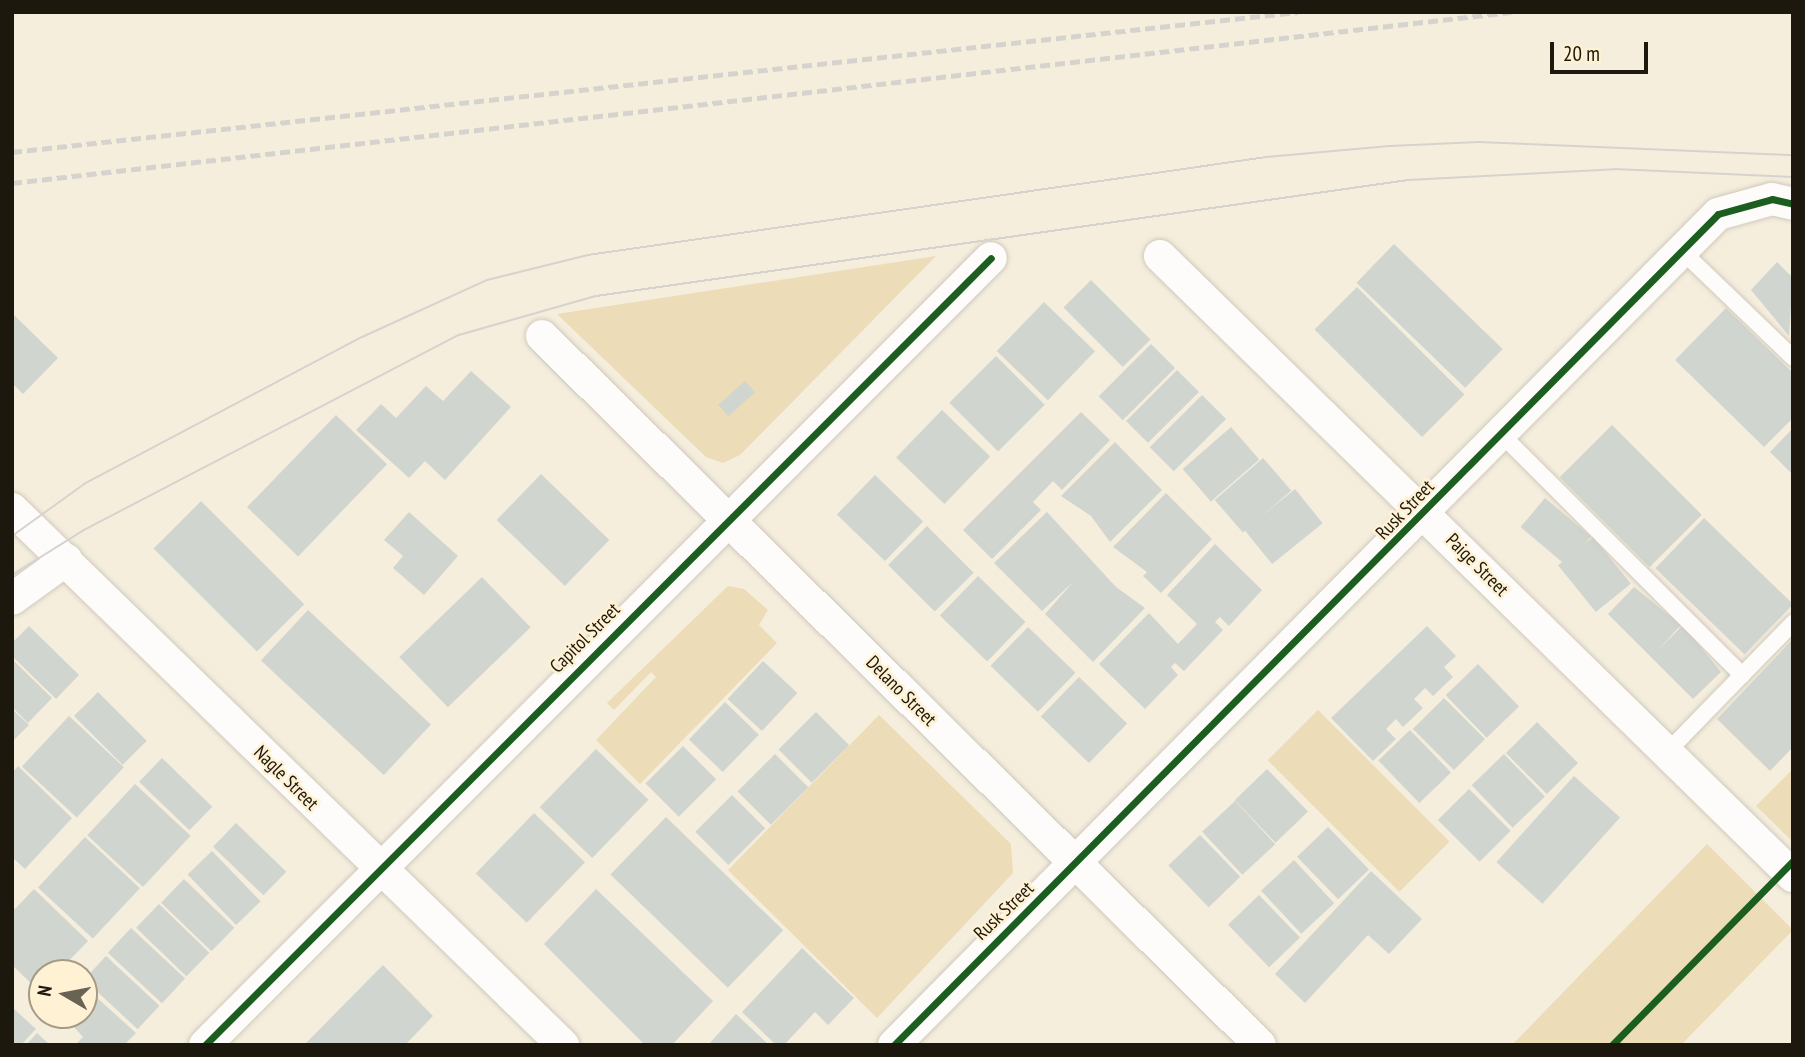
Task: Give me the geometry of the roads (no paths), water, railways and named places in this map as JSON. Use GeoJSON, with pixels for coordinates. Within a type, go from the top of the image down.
{"type":"FeatureCollection","features":[{"type":"Feature","properties":{"kind":"street","name":"Rusk Street"},"geometry":{"type":"LineString","coordinates":[[894,1045],[1425,513],[1718,214],[1782,201]]}},
{"type":"Feature","properties":{"kind":"street","name":"Paige Street"},"geometry":{"type":"LineString","coordinates":[[1160,256],[1793,876]]}},
{"type":"Feature","properties":{"kind":"street","name":"Capitol Street"},"geometry":{"type":"LineString","coordinates":[[205,1045],[376,867],[991,258]]}},
{"type":"Feature","properties":{"kind":"street","name":"Delano Street"},"geometry":{"type":"LineString","coordinates":[[542,336],[1260,1045]]}},
{"type":"Feature","properties":{"kind":"street","name":"Nagle Street"},"geometry":{"type":"LineString","coordinates":[[12,509],[376,867],[563,1045]]}},
{"type":"Feature","properties":{"kind":"street"},"geometry":{"type":"LineString","coordinates":[[12,599],[66,560]]}},
{"type":"Feature","properties":{"kind":"lane"},"geometry":{"type":"LineString","coordinates":[[1682,251],[1793,358]]}},
{"type":"Feature","properties":{"kind":"lane"},"geometry":{"type":"LineString","coordinates":[[1501,434],[1742,675]]}},
{"type":"Feature","properties":{"kind":"lane"},"geometry":{"type":"LineString","coordinates":[[1668,752],[1793,623]]}},
{"type":"Feature","properties":{"kind":"tram line"},"geometry":{"type":"LineString","coordinates":[[12,536],[84,484],[362,337],[487,280],[588,255],[1266,157],[1390,146],[1479,142],[1793,155]]}},
{"type":"Feature","properties":{"kind":"tram line"},"geometry":{"type":"LineString","coordinates":[[12,575],[84,530],[459,335],[596,296],[1408,180],[1615,169],[1793,177]]}},
{"type":"Feature","properties":{"kind":"railway"},"geometry":{"type":"LineString","coordinates":[[12,152],[1297,12]]}},
{"type":"Feature","properties":{"kind":"railway"},"geometry":{"type":"LineString","coordinates":[[12,183],[1511,12]]}}]}
